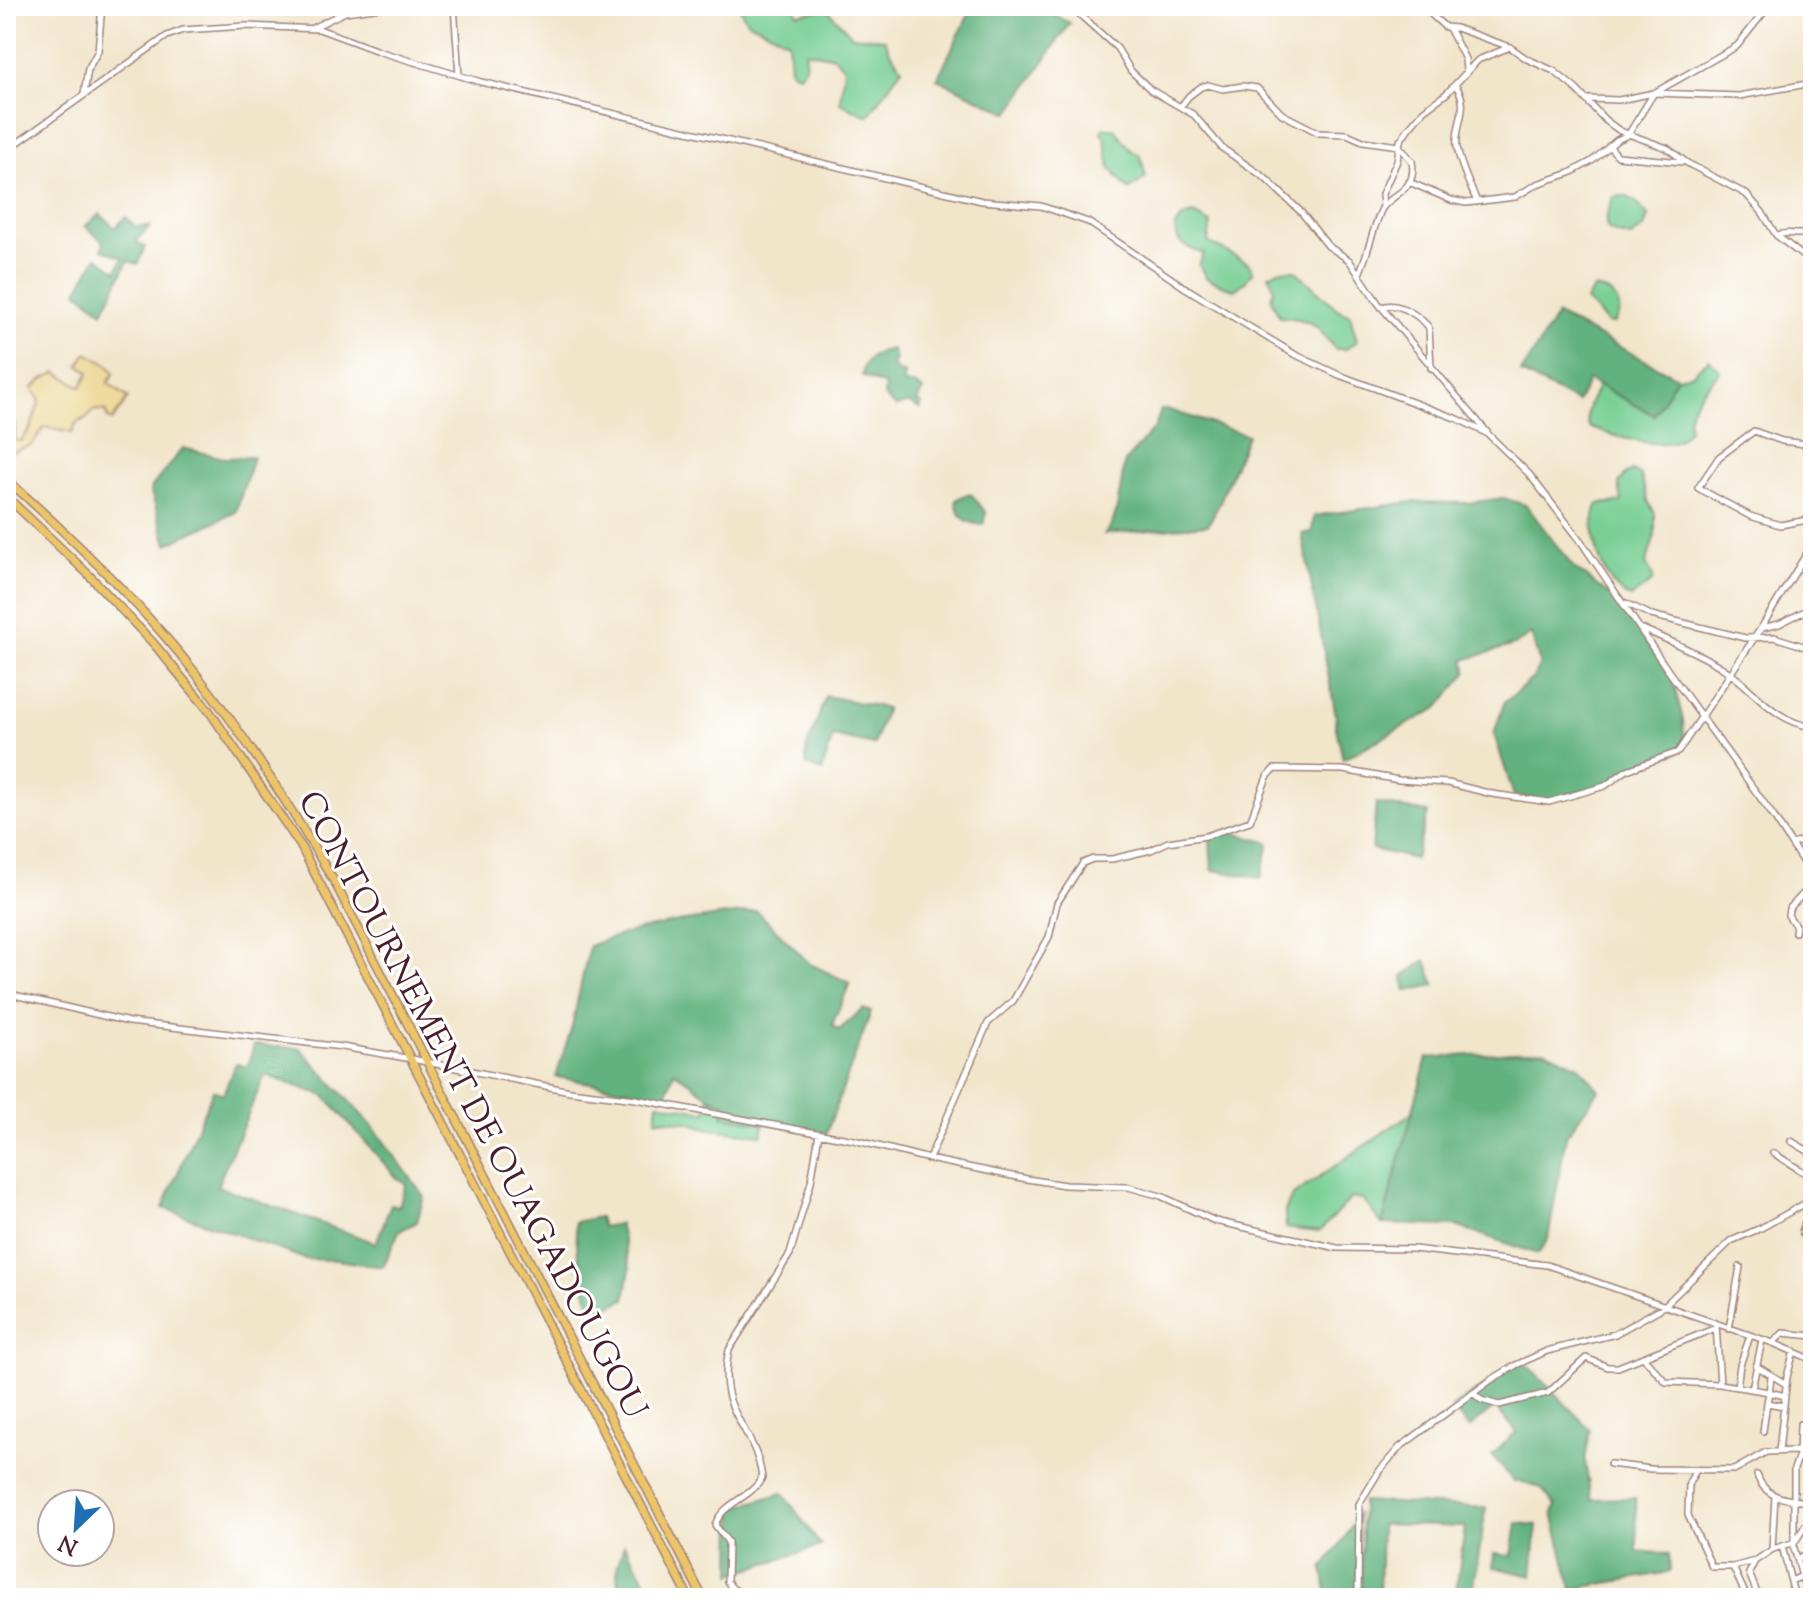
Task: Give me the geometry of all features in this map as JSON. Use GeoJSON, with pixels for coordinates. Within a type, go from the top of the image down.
{"type":"FeatureCollection","features":[{"type":"Feature","properties":{"kind":"highway","name":"CONTOURNEMENT DE OUAGADOUGOU"},"geometry":{"type":"LineString","coordinates":[[6,479],[51,518],[134,602],[197,675],[263,764],[335,883],[703,1598]]}},
{"type":"Feature","properties":{"kind":"highway","name":"CONTOURNEMENT DE OUAGADOUGOU"},"geometry":{"type":"LineString","coordinates":[[6,496],[154,644],[210,712],[300,845],[689,1598]]}},
{"type":"Feature","properties":{"kind":"street"},"geometry":{"type":"LineString","coordinates":[[84,95],[88,69],[98,51],[102,6]]}},
{"type":"Feature","properties":{"kind":"street"},"geometry":{"type":"LineString","coordinates":[[312,28],[345,12],[388,6]]}},
{"type":"Feature","properties":{"kind":"street"},"geometry":{"type":"LineString","coordinates":[[454,6],[459,75]]}},
{"type":"Feature","properties":{"kind":"street"},"geometry":{"type":"LineString","coordinates":[[1070,6],[1117,48],[1131,71],[1151,90],[1194,115],[1222,148],[1264,177],[1301,212],[1328,246],[1345,256],[1431,369],[1540,487],[1622,600],[1791,844],[1813,881],[1789,909],[1788,915],[1796,927],[1795,932]]}},
{"type":"Feature","properties":{"kind":"street"},"geometry":{"type":"LineString","coordinates":[[1422,6],[1449,28],[1465,59],[1465,71]]}},
{"type":"Feature","properties":{"kind":"street"},"geometry":{"type":"LineString","coordinates":[[1409,182],[1459,203],[1477,202],[1515,197],[1537,184],[1581,167],[1628,135],[1654,93],[1737,46],[1769,6]]}},
{"type":"Feature","properties":{"kind":"street"},"geometry":{"type":"LineString","coordinates":[[6,151],[154,43],[183,30],[246,26],[312,28],[459,75],[982,201],[1041,206],[1064,212],[1088,222],[1184,287],[1294,354],[1339,375],[1458,419],[1488,434]]}},
{"type":"Feature","properties":{"kind":"street"},"geometry":{"type":"LineString","coordinates":[[1449,28],[1510,47],[1558,74],[1587,99],[1605,120],[1628,135],[1661,145],[1687,163],[1746,194],[1776,235],[1813,264]]}},
{"type":"Feature","properties":{"kind":"street"},"geometry":{"type":"LineString","coordinates":[[1359,274],[1383,207],[1381,198],[1408,129],[1424,110],[1455,85],[1465,71],[1490,54],[1510,47]]}},
{"type":"Feature","properties":{"kind":"street"},"geometry":{"type":"LineString","coordinates":[[1587,99],[1619,100],[1654,93],[1739,96],[1813,83]]}},
{"type":"Feature","properties":{"kind":"street"},"geometry":{"type":"LineString","coordinates":[[1181,106],[1189,96],[1208,85],[1223,89],[1243,86],[1257,88],[1282,114],[1310,130],[1324,135],[1347,134],[1363,141],[1399,146],[1412,161],[1413,171],[1400,195],[1383,207]]}},
{"type":"Feature","properties":{"kind":"street"},"geometry":{"type":"LineString","coordinates":[[1455,85],[1463,99],[1458,152],[1477,202]]}},
{"type":"Feature","properties":{"kind":"street"},"geometry":{"type":"LineString","coordinates":[[1609,146],[1618,156],[1687,163]]}},
{"type":"Feature","properties":{"kind":"street"},"geometry":{"type":"LineString","coordinates":[[1776,235],[1786,232],[1801,236],[1813,232]]}},
{"type":"Feature","properties":{"kind":"street"},"geometry":{"type":"LineString","coordinates":[[1381,307],[1388,304],[1397,306],[1427,325],[1431,369]]}},
{"type":"Feature","properties":{"kind":"street"},"geometry":{"type":"LineString","coordinates":[[1813,445],[1782,441],[1754,431],[1719,457],[1698,488],[1750,516],[1780,525],[1813,519]]}},
{"type":"Feature","properties":{"kind":"street"},"geometry":{"type":"LineString","coordinates":[[929,1159],[988,1023],[1013,1001],[1049,937],[1057,903],[1083,863],[1151,850],[1168,842],[1206,836],[1250,821],[1267,777],[1274,769],[1343,770],[1399,780],[1448,783],[1492,794],[1549,802],[1605,786],[1627,770],[1678,752],[1755,638],[1813,543]]}},
{"type":"Feature","properties":{"kind":"street"},"geometry":{"type":"LineString","coordinates":[[1622,600],[1651,615],[1745,638],[1774,637],[1813,649]]}},
{"type":"Feature","properties":{"kind":"street"},"geometry":{"type":"LineString","coordinates":[[1761,628],[1779,624],[1813,607]]}},
{"type":"Feature","properties":{"kind":"street"},"geometry":{"type":"LineString","coordinates":[[1642,629],[1731,674],[1768,708],[1813,727]]}},
{"type":"Feature","properties":{"kind":"street"},"geometry":{"type":"LineString","coordinates":[[1791,844],[1813,838]]}},
{"type":"Feature","properties":{"kind":"street"},"geometry":{"type":"LineString","coordinates":[[6,993],[129,1022],[328,1046],[412,1059],[570,1091],[636,1099],[819,1133],[929,1159],[1065,1185],[1128,1187],[1161,1196],[1215,1221],[1337,1248],[1414,1249],[1547,1265],[1716,1327],[1773,1343],[1813,1360]]}},
{"type":"Feature","properties":{"kind":"street"},"geometry":{"type":"LineString","coordinates":[[748,1598],[727,1581],[728,1542],[715,1525],[719,1515],[729,1505],[750,1493],[762,1478],[756,1453],[727,1397],[725,1367],[729,1350],[790,1254],[811,1182],[819,1133]]}},
{"type":"Feature","properties":{"kind":"street"},"geometry":{"type":"LineString","coordinates":[[1791,1141],[1813,1154]]}},
{"type":"Feature","properties":{"kind":"street"},"geometry":{"type":"LineString","coordinates":[[1773,1153],[1812,1176]]}},
{"type":"Feature","properties":{"kind":"street"},"geometry":{"type":"LineString","coordinates":[[1358,1598],[1358,1516],[1365,1492],[1388,1458],[1400,1447],[1500,1374],[1534,1357],[1615,1334],[1663,1307],[1731,1241],[1813,1199]]}},
{"type":"Feature","properties":{"kind":"street"},"geometry":{"type":"LineString","coordinates":[[1813,1199],[1802,1232],[1813,1249]]}},
{"type":"Feature","properties":{"kind":"street"},"geometry":{"type":"LineString","coordinates":[[1729,1329],[1740,1267]]}},
{"type":"Feature","properties":{"kind":"street"},"geometry":{"type":"LineString","coordinates":[[1473,1393],[1488,1403],[1507,1405],[1548,1393],[1586,1358],[1613,1368],[1716,1327]]}},
{"type":"Feature","properties":{"kind":"street"},"geometry":{"type":"LineString","coordinates":[[1716,1327],[1720,1384]]}},
{"type":"Feature","properties":{"kind":"street"},"geometry":{"type":"LineString","coordinates":[[1773,1343],[1783,1333],[1813,1336]]}},
{"type":"Feature","properties":{"kind":"street"},"geometry":{"type":"LineString","coordinates":[[1737,1387],[1740,1365],[1750,1336]]}},
{"type":"Feature","properties":{"kind":"street"},"geometry":{"type":"LineString","coordinates":[[1752,1389],[1762,1340]]}},
{"type":"Feature","properties":{"kind":"street"},"geometry":{"type":"LineString","coordinates":[[1779,1451],[1786,1384],[1794,1351]]}},
{"type":"Feature","properties":{"kind":"street"},"geometry":{"type":"LineString","coordinates":[[1643,1357],[1666,1382],[1720,1384],[1785,1396]]}},
{"type":"Feature","properties":{"kind":"street"},"geometry":{"type":"LineString","coordinates":[[1756,1366],[1786,1384]]}},
{"type":"Feature","properties":{"kind":"street"},"geometry":{"type":"LineString","coordinates":[[1756,1374],[1763,1371]]}},
{"type":"Feature","properties":{"kind":"street"},"geometry":{"type":"LineString","coordinates":[[1763,1431],[1771,1377]]}},
{"type":"Feature","properties":{"kind":"street"},"geometry":{"type":"LineString","coordinates":[[1767,1403],[1784,1406]]}},
{"type":"Feature","properties":{"kind":"street"},"geometry":{"type":"LineString","coordinates":[[1808,1598],[1795,1542],[1793,1501],[1800,1424],[1813,1423]]}},
{"type":"Feature","properties":{"kind":"street"},"geometry":{"type":"LineString","coordinates":[[1780,1443],[1787,1451]]}},
{"type":"Feature","properties":{"kind":"street"},"geometry":{"type":"LineString","coordinates":[[1610,1464],[1651,1469],[1734,1470],[1763,1453],[1798,1451],[1813,1454]]}},
{"type":"Feature","properties":{"kind":"street"},"geometry":{"type":"LineString","coordinates":[[1696,1470],[1689,1483],[1688,1515],[1711,1567],[1733,1567],[1755,1561],[1772,1550],[1795,1542],[1811,1522],[1813,1513]]}},
{"type":"Feature","properties":{"kind":"street"},"geometry":{"type":"LineString","coordinates":[[1757,1475],[1765,1490],[1775,1496],[1813,1502]]}},
{"type":"Feature","properties":{"kind":"street"},"geometry":{"type":"LineString","coordinates":[[1772,1550],[1775,1496]]}},
{"type":"Feature","properties":{"kind":"street"},"geometry":{"type":"LineString","coordinates":[[1755,1561],[1749,1571],[1757,1593],[1767,1598],[1794,1595],[1782,1546]]}},
{"type":"Feature","properties":{"kind":"street"},"geometry":{"type":"LineString","coordinates":[[1798,1559],[1813,1550]]}},
{"type":"Feature","properties":{"kind":"street"},"geometry":{"type":"LineString","coordinates":[[1733,1567],[1747,1598]]}},
{"type":"Feature","properties":{"kind":"street"},"geometry":{"type":"LineString","coordinates":[[1791,1581],[1813,1571]]}},
{"type":"Feature","properties":{"kind":"street"},"geometry":{"type":"LineString","coordinates":[[1743,1590],[1754,1586]]}},
{"type":"Feature","properties":{"kind":"green space"},"geometry":{"type":"Polygon","coordinates":[[[738,6],[793,6],[798,14],[827,9],[852,36],[885,39],[902,68],[868,116],[840,103],[844,68],[835,57],[806,51],[805,67],[799,75],[790,70],[788,41],[747,21],[738,6]]]}},
{"type":"Feature","properties":{"kind":"green space"},"geometry":{"type":"Polygon","coordinates":[[[973,6],[1039,6],[1070,23],[1009,113],[937,79],[973,6]]]}},
{"type":"Feature","properties":{"kind":"green space"},"geometry":{"type":"Polygon","coordinates":[[[1104,128],[1114,128],[1132,151],[1140,155],[1146,177],[1129,190],[1110,168],[1105,138],[1101,133],[1104,128]]]}},
{"type":"Feature","properties":{"kind":"green space"},"geometry":{"type":"Polygon","coordinates":[[[1626,196],[1648,216],[1644,228],[1631,237],[1612,232],[1606,222],[1614,197],[1626,196]]]}},
{"type":"Feature","properties":{"kind":"green space"},"geometry":{"type":"Polygon","coordinates":[[[100,214],[115,228],[126,217],[136,227],[150,226],[136,242],[145,247],[138,264],[128,261],[103,312],[77,291],[97,257],[117,271],[123,258],[102,249],[104,242],[85,226],[100,214]]]}},
{"type":"Feature","properties":{"kind":"green space"},"geometry":{"type":"Polygon","coordinates":[[[1193,214],[1211,223],[1208,242],[1248,263],[1253,271],[1234,290],[1206,278],[1199,265],[1204,254],[1184,245],[1177,238],[1175,226],[1183,217],[1193,214]]]}},
{"type":"Feature","properties":{"kind":"green space"},"geometry":{"type":"Polygon","coordinates":[[[1279,270],[1295,270],[1337,309],[1350,315],[1357,341],[1346,349],[1335,349],[1312,324],[1280,317],[1271,299],[1274,288],[1269,275],[1279,270]]]}},
{"type":"Feature","properties":{"kind":"green space"},"geometry":{"type":"Polygon","coordinates":[[[1595,288],[1617,301],[1619,312],[1613,324],[1607,323],[1586,300],[1595,288]]]}},
{"type":"Feature","properties":{"kind":"green space"},"geometry":{"type":"Polygon","coordinates":[[[1557,315],[1677,377],[1654,415],[1589,380],[1577,402],[1521,373],[1557,315]]]}},
{"type":"Feature","properties":{"kind":"green space"},"geometry":{"type":"Polygon","coordinates":[[[892,349],[895,360],[892,364],[897,372],[904,373],[904,384],[914,384],[923,390],[917,401],[922,405],[920,409],[909,403],[896,407],[884,396],[885,386],[862,376],[871,357],[892,349]]]}},
{"type":"Feature","properties":{"kind":"green space"},"geometry":{"type":"Polygon","coordinates":[[[1709,359],[1720,371],[1693,404],[1688,420],[1689,429],[1679,439],[1648,443],[1589,427],[1588,411],[1599,385],[1654,415],[1677,377],[1692,374],[1709,359]]]}},
{"type":"Feature","properties":{"kind":"green space"},"geometry":{"type":"Polygon","coordinates":[[[1161,410],[1247,435],[1219,504],[1208,525],[1105,534],[1112,525],[1117,508],[1125,462],[1155,427],[1161,410]]]}},
{"type":"Feature","properties":{"kind":"green space"},"geometry":{"type":"Polygon","coordinates":[[[183,448],[224,458],[253,457],[236,512],[167,544],[150,489],[183,448]]]}},
{"type":"Feature","properties":{"kind":"green space"},"geometry":{"type":"Polygon","coordinates":[[[1633,471],[1641,476],[1655,514],[1655,535],[1646,564],[1653,577],[1652,582],[1631,597],[1612,583],[1605,571],[1595,542],[1594,527],[1598,504],[1622,502],[1619,484],[1625,475],[1633,471]]]}},
{"type":"Feature","properties":{"kind":"green space"},"geometry":{"type":"Polygon","coordinates":[[[967,494],[972,495],[986,513],[983,524],[968,521],[958,510],[956,500],[967,494]]]}},
{"type":"Feature","properties":{"kind":"green space"},"geometry":{"type":"Polygon","coordinates":[[[1503,498],[1526,505],[1573,567],[1618,602],[1672,677],[1683,720],[1684,741],[1678,752],[1626,769],[1613,781],[1549,801],[1514,796],[1494,734],[1504,703],[1533,678],[1540,664],[1531,634],[1514,645],[1464,660],[1467,673],[1438,708],[1343,759],[1302,534],[1312,532],[1314,516],[1411,502],[1468,503],[1503,498]]]}},
{"type":"Feature","properties":{"kind":"green space"},"geometry":{"type":"Polygon","coordinates":[[[826,696],[886,708],[874,745],[833,736],[822,771],[806,765],[806,750],[826,696]]]}},
{"type":"Feature","properties":{"kind":"green space"},"geometry":{"type":"Polygon","coordinates":[[[1376,803],[1428,813],[1415,859],[1372,849],[1376,803]]]}},
{"type":"Feature","properties":{"kind":"green space"},"geometry":{"type":"Polygon","coordinates":[[[1228,831],[1269,843],[1261,878],[1212,870],[1210,839],[1228,831]]]}},
{"type":"Feature","properties":{"kind":"green space"},"geometry":{"type":"Polygon","coordinates":[[[757,911],[810,964],[850,983],[832,1025],[839,1030],[863,1009],[871,1012],[826,1134],[723,1116],[725,1103],[710,1097],[674,1072],[666,1096],[556,1077],[572,1027],[589,946],[650,927],[757,911]]]}},
{"type":"Feature","properties":{"kind":"green space"},"geometry":{"type":"Polygon","coordinates":[[[1426,960],[1435,985],[1406,991],[1403,976],[1426,960]]]}},
{"type":"Feature","properties":{"kind":"green space"},"geometry":{"type":"Polygon","coordinates":[[[254,1045],[300,1048],[373,1127],[424,1196],[417,1222],[399,1231],[383,1267],[305,1259],[163,1208],[213,1090],[223,1094],[236,1063],[247,1067],[254,1045]],[[265,1075],[217,1186],[376,1243],[391,1204],[399,1206],[406,1184],[397,1178],[325,1096],[265,1075]]]}},
{"type":"Feature","properties":{"kind":"green space"},"geometry":{"type":"Polygon","coordinates":[[[1544,1050],[1579,1066],[1599,1090],[1566,1136],[1548,1239],[1538,1254],[1456,1226],[1382,1224],[1427,1058],[1544,1050]]]}},
{"type":"Feature","properties":{"kind":"green space"},"geometry":{"type":"Polygon","coordinates":[[[708,1099],[725,1103],[723,1115],[764,1123],[762,1135],[656,1119],[658,1103],[706,1112],[708,1099]]]}},
{"type":"Feature","properties":{"kind":"green space"},"geometry":{"type":"Polygon","coordinates":[[[1413,1112],[1382,1224],[1363,1200],[1351,1198],[1319,1232],[1286,1228],[1285,1211],[1292,1196],[1413,1112]]]}},
{"type":"Feature","properties":{"kind":"green space"},"geometry":{"type":"Polygon","coordinates":[[[599,1217],[602,1227],[619,1224],[630,1268],[625,1299],[601,1311],[591,1307],[579,1265],[575,1222],[599,1217]]]}},
{"type":"Feature","properties":{"kind":"green space"},"geometry":{"type":"Polygon","coordinates":[[[1522,1360],[1590,1429],[1585,1461],[1591,1499],[1636,1498],[1637,1551],[1669,1554],[1670,1572],[1572,1589],[1553,1513],[1556,1506],[1541,1488],[1513,1480],[1492,1455],[1517,1432],[1495,1407],[1469,1428],[1452,1408],[1522,1360]]]}},
{"type":"Feature","properties":{"kind":"green space"},"geometry":{"type":"Polygon","coordinates":[[[783,1493],[821,1546],[732,1574],[733,1508],[783,1493]]]}},
{"type":"Feature","properties":{"kind":"green space"},"geometry":{"type":"Polygon","coordinates":[[[1362,1501],[1486,1508],[1472,1598],[1455,1598],[1465,1527],[1381,1524],[1379,1598],[1361,1598],[1362,1501]]]}},
{"type":"Feature","properties":{"kind":"green space"},"geometry":{"type":"Polygon","coordinates":[[[1358,1513],[1357,1598],[1328,1598],[1323,1568],[1358,1513]]]}},
{"type":"Feature","properties":{"kind":"green space"},"geometry":{"type":"Polygon","coordinates":[[[1517,1523],[1537,1525],[1532,1576],[1493,1567],[1494,1553],[1512,1556],[1517,1523]]]}},
{"type":"Feature","properties":{"kind":"green space"},"geometry":{"type":"Polygon","coordinates":[[[624,1544],[656,1598],[619,1598],[617,1568],[624,1544]]]}},
{"type":"Feature","properties":{"kind":"sand"},"geometry":{"type":"Polygon","coordinates":[[[87,353],[108,365],[114,373],[108,383],[128,398],[112,421],[106,411],[94,410],[76,423],[72,433],[45,427],[32,445],[6,454],[6,418],[15,424],[15,440],[21,441],[31,427],[40,400],[32,389],[57,372],[81,387],[89,372],[79,365],[87,353]]]}}]}
